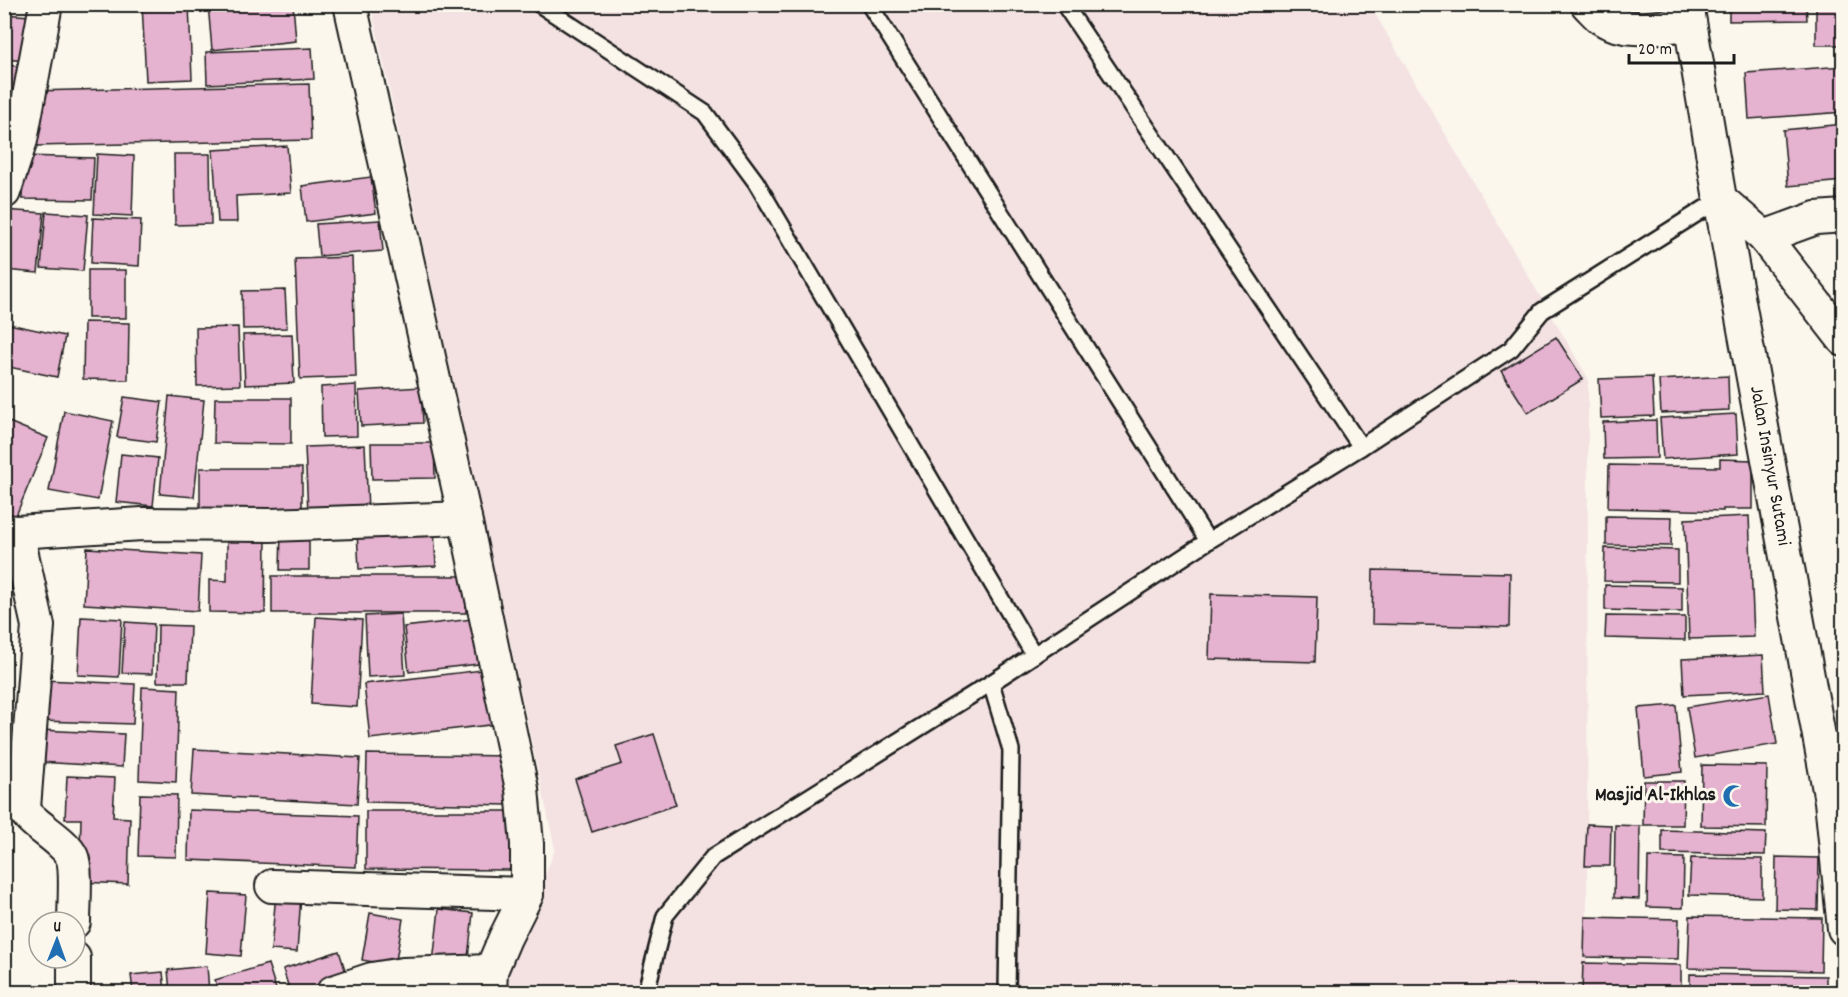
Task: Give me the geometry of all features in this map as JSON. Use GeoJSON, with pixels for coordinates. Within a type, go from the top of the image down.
{"type":"FeatureCollection","features":[{"type":"Feature","properties":{"kind":"street"},"geometry":{"type":"LineString","coordinates":[[4,192],[21,140],[46,4]]}},
{"type":"Feature","properties":{"kind":"street"},"geometry":{"type":"LineString","coordinates":[[333,993],[372,979],[403,974],[491,982],[509,929],[527,894],[527,844],[522,789],[465,518],[350,4]]}},
{"type":"Feature","properties":{"kind":"street"},"geometry":{"type":"LineString","coordinates":[[1587,4],[1602,18],[1621,26],[1643,28],[1688,14]]}},
{"type":"Feature","properties":{"kind":"street","name":"Jalan Insinyur Sutami"},"geometry":{"type":"LineString","coordinates":[[1688,14],[1831,801],[1844,929]]}},
{"type":"Feature","properties":{"kind":"street"},"geometry":{"type":"LineString","coordinates":[[1720,199],[1764,237],[1844,340]]}},
{"type":"Feature","properties":{"kind":"street"},"geometry":{"type":"LineString","coordinates":[[1764,237],[1816,218],[1844,216]]}},
{"type":"Feature","properties":{"kind":"street"},"geometry":{"type":"LineString","coordinates":[[74,910],[73,857],[57,839],[27,815],[24,808],[38,626],[11,532],[142,524],[270,525],[465,518]]}},
{"type":"Feature","properties":{"kind":"street"},"geometry":{"type":"LineString","coordinates":[[272,886],[527,894]]}},
{"type":"Feature","properties":{"kind":"street"},"geometry":{"type":"LineString","coordinates":[[74,970],[74,993]]}},
{"type":"Feature","properties":{"kind":"lane"},"geometry":{"type":"LineString","coordinates":[[539,4],[705,113],[756,182],[1034,655]]}},
{"type":"Feature","properties":{"kind":"lane"},"geometry":{"type":"LineString","coordinates":[[869,4],[1208,541]]}},
{"type":"Feature","properties":{"kind":"lane"},"geometry":{"type":"LineString","coordinates":[[1064,4],[1361,447]]}},
{"type":"Feature","properties":{"kind":"lane"},"geometry":{"type":"LineString","coordinates":[[646,993],[665,916],[712,857],[991,683],[1208,541],[1361,447],[1511,349],[1542,311],[1720,199]]}},
{"type":"Feature","properties":{"kind":"lane"},"geometry":{"type":"LineString","coordinates":[[991,683],[1011,750],[1007,993]]}},
{"type":"Feature","properties":{"kind":"shaded area"},"geometry":{"type":"Polygon","coordinates":[[[371,5],[1370,5],[1588,378],[1587,992],[507,992],[506,977],[555,849],[371,5]]]}},
{"type":"Feature","properties":{"kind":"building"},"geometry":{"type":"Polygon","coordinates":[[[142,4],[189,4],[192,79],[146,81],[142,4]]]}},
{"type":"Feature","properties":{"kind":"building"},"geometry":{"type":"Polygon","coordinates":[[[208,4],[293,4],[296,41],[212,50],[208,4]]]}},
{"type":"Feature","properties":{"kind":"building"},"geometry":{"type":"Polygon","coordinates":[[[1729,4],[1806,4],[1807,20],[1729,21],[1729,4]]]}},
{"type":"Feature","properties":{"kind":"building"},"geometry":{"type":"Polygon","coordinates":[[[1816,4],[1844,4],[1844,45],[1816,45],[1816,4]]]}},
{"type":"Feature","properties":{"kind":"building"},"geometry":{"type":"Polygon","coordinates":[[[4,14],[30,16],[26,61],[4,59],[4,14]]]}},
{"type":"Feature","properties":{"kind":"building"},"geometry":{"type":"Polygon","coordinates":[[[312,48],[314,79],[207,84],[206,52],[312,48]]]}},
{"type":"Feature","properties":{"kind":"building"},"geometry":{"type":"Polygon","coordinates":[[[4,65],[17,66],[13,113],[4,113],[4,65]]]}},
{"type":"Feature","properties":{"kind":"building"},"geometry":{"type":"Polygon","coordinates":[[[1844,66],[1844,112],[1749,119],[1746,73],[1844,66]]]}},
{"type":"Feature","properties":{"kind":"building"},"geometry":{"type":"Polygon","coordinates":[[[309,84],[311,140],[35,146],[34,91],[309,84]]]}},
{"type":"Feature","properties":{"kind":"building"},"geometry":{"type":"Polygon","coordinates":[[[1844,124],[1844,181],[1788,186],[1783,130],[1844,124]]]}},
{"type":"Feature","properties":{"kind":"building"},"geometry":{"type":"Polygon","coordinates":[[[287,146],[291,193],[236,196],[237,222],[218,222],[213,150],[287,146]]]}},
{"type":"Feature","properties":{"kind":"building"},"geometry":{"type":"Polygon","coordinates":[[[97,154],[134,156],[132,216],[94,214],[97,154]]]}},
{"type":"Feature","properties":{"kind":"building"},"geometry":{"type":"Polygon","coordinates":[[[174,154],[210,154],[211,224],[175,225],[174,154]]]}},
{"type":"Feature","properties":{"kind":"building"},"geometry":{"type":"Polygon","coordinates":[[[23,156],[94,158],[92,200],[22,199],[23,156]]]}},
{"type":"Feature","properties":{"kind":"building"},"geometry":{"type":"Polygon","coordinates":[[[371,177],[376,213],[306,222],[302,186],[371,177]]]}},
{"type":"Feature","properties":{"kind":"building"},"geometry":{"type":"Polygon","coordinates":[[[4,210],[44,213],[38,273],[4,270],[4,210]]]}},
{"type":"Feature","properties":{"kind":"building"},"geometry":{"type":"Polygon","coordinates":[[[46,212],[88,215],[83,271],[41,268],[46,212]]]}},
{"type":"Feature","properties":{"kind":"building"},"geometry":{"type":"Polygon","coordinates":[[[93,218],[141,220],[139,266],[91,263],[93,218]]]}},
{"type":"Feature","properties":{"kind":"building"},"geometry":{"type":"Polygon","coordinates":[[[380,220],[383,251],[319,256],[316,224],[380,220]]]}},
{"type":"Feature","properties":{"kind":"building"},"geometry":{"type":"Polygon","coordinates":[[[352,257],[356,377],[300,379],[295,259],[352,257]]]}},
{"type":"Feature","properties":{"kind":"building"},"geometry":{"type":"Polygon","coordinates":[[[88,270],[126,270],[126,318],[88,318],[88,270]]]}},
{"type":"Feature","properties":{"kind":"building"},"geometry":{"type":"Polygon","coordinates":[[[285,290],[287,328],[243,329],[242,291],[285,290]]]}},
{"type":"Feature","properties":{"kind":"building"},"geometry":{"type":"Polygon","coordinates":[[[84,322],[129,323],[128,380],[83,379],[84,322]]]}},
{"type":"Feature","properties":{"kind":"building"},"geometry":{"type":"Polygon","coordinates":[[[4,323],[65,336],[57,377],[4,366],[4,323]]]}},
{"type":"Feature","properties":{"kind":"building"},"geometry":{"type":"Polygon","coordinates":[[[238,327],[240,385],[197,386],[196,328],[238,327]]]}},
{"type":"Feature","properties":{"kind":"building"},"geometry":{"type":"Polygon","coordinates":[[[292,334],[294,383],[245,385],[243,335],[292,334]]]}},
{"type":"Feature","properties":{"kind":"building"},"geometry":{"type":"Polygon","coordinates":[[[1556,337],[1583,379],[1528,413],[1501,371],[1556,337]]]}},
{"type":"Feature","properties":{"kind":"building"},"geometry":{"type":"Polygon","coordinates":[[[1728,376],[1729,410],[1661,413],[1659,380],[1728,376]]]}},
{"type":"Feature","properties":{"kind":"building"},"geometry":{"type":"Polygon","coordinates":[[[1652,377],[1654,416],[1601,418],[1599,379],[1652,377]]]}},
{"type":"Feature","properties":{"kind":"building"},"geometry":{"type":"Polygon","coordinates":[[[356,385],[357,436],[322,437],[321,387],[356,385]]]}},
{"type":"Feature","properties":{"kind":"building"},"geometry":{"type":"Polygon","coordinates":[[[421,387],[423,423],[361,426],[359,391],[421,387]]]}},
{"type":"Feature","properties":{"kind":"building"},"geometry":{"type":"Polygon","coordinates":[[[169,396],[204,400],[194,497],[160,494],[169,396]]]}},
{"type":"Feature","properties":{"kind":"building"},"geometry":{"type":"Polygon","coordinates":[[[124,397],[162,402],[156,442],[117,437],[124,397]]]}},
{"type":"Feature","properties":{"kind":"building"},"geometry":{"type":"Polygon","coordinates":[[[215,398],[291,398],[291,444],[214,443],[215,398]]]}},
{"type":"Feature","properties":{"kind":"building"},"geometry":{"type":"Polygon","coordinates":[[[64,411],[113,421],[98,500],[49,491],[64,411]]]}},
{"type":"Feature","properties":{"kind":"building"},"geometry":{"type":"Polygon","coordinates":[[[1736,414],[1738,454],[1663,459],[1660,418],[1736,414]]]}},
{"type":"Feature","properties":{"kind":"building"},"geometry":{"type":"Polygon","coordinates":[[[4,420],[48,438],[15,518],[4,514],[4,420]]]}},
{"type":"Feature","properties":{"kind":"building"},"geometry":{"type":"Polygon","coordinates":[[[1656,420],[1657,458],[1604,459],[1603,422],[1656,420]]]}},
{"type":"Feature","properties":{"kind":"building"},"geometry":{"type":"Polygon","coordinates":[[[371,443],[434,443],[435,478],[372,479],[371,443]]]}},
{"type":"Feature","properties":{"kind":"building"},"geometry":{"type":"Polygon","coordinates":[[[365,445],[368,510],[308,513],[305,447],[365,445]]]}},
{"type":"Feature","properties":{"kind":"building"},"geometry":{"type":"Polygon","coordinates":[[[121,454],[158,458],[153,506],[116,502],[121,454]]]}},
{"type":"Feature","properties":{"kind":"building"},"geometry":{"type":"Polygon","coordinates":[[[1720,459],[1753,460],[1753,509],[1723,509],[1723,511],[1608,508],[1609,465],[1720,467],[1720,459]]]}},
{"type":"Feature","properties":{"kind":"building"},"geometry":{"type":"Polygon","coordinates":[[[200,468],[302,468],[302,510],[200,510],[200,468]]]}},
{"type":"Feature","properties":{"kind":"building"},"geometry":{"type":"Polygon","coordinates":[[[1606,516],[1672,517],[1671,546],[1606,545],[1606,516]]]}},
{"type":"Feature","properties":{"kind":"building"},"geometry":{"type":"Polygon","coordinates":[[[1749,516],[1754,637],[1689,639],[1685,519],[1749,516]]]}},
{"type":"Feature","properties":{"kind":"building"},"geometry":{"type":"Polygon","coordinates":[[[434,529],[436,566],[359,569],[357,532],[434,529]]]}},
{"type":"Feature","properties":{"kind":"building"},"geometry":{"type":"Polygon","coordinates":[[[281,531],[309,531],[309,570],[280,570],[281,531]]]}},
{"type":"Feature","properties":{"kind":"building"},"geometry":{"type":"Polygon","coordinates":[[[227,537],[266,538],[265,613],[209,612],[209,580],[227,581],[227,537]]]}},
{"type":"Feature","properties":{"kind":"building"},"geometry":{"type":"Polygon","coordinates":[[[87,548],[201,555],[198,611],[84,604],[87,548]]]}},
{"type":"Feature","properties":{"kind":"building"},"geometry":{"type":"Polygon","coordinates":[[[1605,548],[1678,550],[1678,582],[1604,581],[1605,548]]]}},
{"type":"Feature","properties":{"kind":"building"},"geometry":{"type":"Polygon","coordinates":[[[1373,570],[1510,573],[1509,627],[1372,624],[1373,570]]]}},
{"type":"Feature","properties":{"kind":"building"},"geometry":{"type":"Polygon","coordinates":[[[272,576],[466,576],[466,613],[272,613],[272,576]]]}},
{"type":"Feature","properties":{"kind":"building"},"geometry":{"type":"Polygon","coordinates":[[[1605,585],[1682,587],[1682,612],[1605,610],[1605,585]]]}},
{"type":"Feature","properties":{"kind":"building"},"geometry":{"type":"Polygon","coordinates":[[[1211,594],[1317,597],[1315,662],[1209,659],[1211,594]]]}},
{"type":"Feature","properties":{"kind":"building"},"geometry":{"type":"Polygon","coordinates":[[[4,603],[10,603],[8,644],[4,643],[4,603]]]}},
{"type":"Feature","properties":{"kind":"building"},"geometry":{"type":"Polygon","coordinates":[[[401,614],[405,675],[368,677],[365,616],[401,614]]]}},
{"type":"Feature","properties":{"kind":"building"},"geometry":{"type":"Polygon","coordinates":[[[1606,616],[1685,617],[1685,640],[1605,638],[1606,616]]]}},
{"type":"Feature","properties":{"kind":"building"},"geometry":{"type":"Polygon","coordinates":[[[81,617],[122,619],[119,677],[78,675],[81,617]]]}},
{"type":"Feature","properties":{"kind":"building"},"geometry":{"type":"Polygon","coordinates":[[[316,617],[362,620],[357,707],[311,704],[316,617]]]}},
{"type":"Feature","properties":{"kind":"building"},"geometry":{"type":"Polygon","coordinates":[[[481,618],[487,663],[409,672],[404,627],[481,618]]]}},
{"type":"Feature","properties":{"kind":"building"},"geometry":{"type":"Polygon","coordinates":[[[125,622],[154,624],[152,674],[122,673],[125,622]]]}},
{"type":"Feature","properties":{"kind":"building"},"geometry":{"type":"Polygon","coordinates":[[[158,625],[190,626],[188,682],[157,682],[158,625]]]}},
{"type":"Feature","properties":{"kind":"building"},"geometry":{"type":"Polygon","coordinates":[[[1763,655],[1765,691],[1684,695],[1682,659],[1763,655]]]}},
{"type":"Feature","properties":{"kind":"building"},"geometry":{"type":"Polygon","coordinates":[[[4,668],[7,668],[5,700],[4,699],[4,668]]]}},
{"type":"Feature","properties":{"kind":"building"},"geometry":{"type":"Polygon","coordinates":[[[491,669],[498,724],[370,739],[364,684],[491,669]]]}},
{"type":"Feature","properties":{"kind":"building"},"geometry":{"type":"Polygon","coordinates":[[[43,680],[135,684],[133,724],[41,721],[43,680]]]}},
{"type":"Feature","properties":{"kind":"building"},"geometry":{"type":"Polygon","coordinates":[[[142,687],[179,689],[176,782],[139,780],[142,687]]]}},
{"type":"Feature","properties":{"kind":"building"},"geometry":{"type":"Polygon","coordinates":[[[1769,694],[1777,744],[1695,758],[1687,707],[1769,694]]]}},
{"type":"Feature","properties":{"kind":"building"},"geometry":{"type":"Polygon","coordinates":[[[1676,705],[1682,772],[1644,776],[1638,708],[1676,705]]]}},
{"type":"Feature","properties":{"kind":"building"},"geometry":{"type":"Polygon","coordinates":[[[40,730],[124,734],[122,767],[39,762],[40,730]]]}},
{"type":"Feature","properties":{"kind":"building"},"geometry":{"type":"Polygon","coordinates":[[[654,734],[676,805],[592,832],[575,779],[622,764],[616,746],[654,734]]]}},
{"type":"Feature","properties":{"kind":"building"},"geometry":{"type":"Polygon","coordinates":[[[194,749],[360,758],[357,804],[191,795],[194,749]]]}},
{"type":"Feature","properties":{"kind":"building"},"geometry":{"type":"Polygon","coordinates":[[[367,754],[509,756],[508,805],[366,802],[367,754]]]}},
{"type":"Feature","properties":{"kind":"building","name":"Masjid Al-Ikhlas"},"geometry":{"type":"Polygon","coordinates":[[[1702,765],[1767,766],[1766,827],[1701,826],[1702,765]]]}},
{"type":"Feature","properties":{"kind":"building"},"geometry":{"type":"Polygon","coordinates":[[[67,776],[115,778],[113,817],[130,818],[128,884],[79,882],[81,819],[65,819],[67,776]]]}},
{"type":"Feature","properties":{"kind":"building"},"geometry":{"type":"Polygon","coordinates":[[[1644,781],[1684,781],[1683,825],[1643,825],[1644,781]]]}},
{"type":"Feature","properties":{"kind":"building"},"geometry":{"type":"Polygon","coordinates":[[[140,794],[177,795],[176,857],[138,856],[140,794]]]}},
{"type":"Feature","properties":{"kind":"building"},"geometry":{"type":"Polygon","coordinates":[[[189,810],[358,816],[356,867],[188,860],[189,810]]]}},
{"type":"Feature","properties":{"kind":"building"},"geometry":{"type":"Polygon","coordinates":[[[366,811],[511,811],[510,870],[366,869],[366,811]]]}},
{"type":"Feature","properties":{"kind":"building"},"geometry":{"type":"Polygon","coordinates":[[[4,821],[7,821],[4,865],[4,821]]]}},
{"type":"Feature","properties":{"kind":"building"},"geometry":{"type":"Polygon","coordinates":[[[1587,824],[1611,825],[1610,866],[1585,866],[1587,824]]]}},
{"type":"Feature","properties":{"kind":"building"},"geometry":{"type":"Polygon","coordinates":[[[1615,825],[1640,826],[1639,899],[1614,898],[1615,825]]]}},
{"type":"Feature","properties":{"kind":"building"},"geometry":{"type":"Polygon","coordinates":[[[1662,830],[1766,833],[1765,855],[1662,853],[1662,830]]]}},
{"type":"Feature","properties":{"kind":"building"},"geometry":{"type":"Polygon","coordinates":[[[1648,857],[1684,858],[1683,908],[1647,907],[1648,857]]]}},
{"type":"Feature","properties":{"kind":"building"},"geometry":{"type":"Polygon","coordinates":[[[1776,857],[1819,858],[1818,910],[1775,909],[1776,857]]]}},
{"type":"Feature","properties":{"kind":"building"},"geometry":{"type":"Polygon","coordinates":[[[1691,858],[1762,859],[1762,897],[1689,895],[1691,858]]]}},
{"type":"Feature","properties":{"kind":"building"},"geometry":{"type":"Polygon","coordinates":[[[210,893],[246,895],[241,956],[206,953],[210,893]]]}},
{"type":"Feature","properties":{"kind":"building"},"geometry":{"type":"Polygon","coordinates":[[[276,893],[301,896],[297,952],[271,950],[276,893]]]}},
{"type":"Feature","properties":{"kind":"building"},"geometry":{"type":"Polygon","coordinates":[[[439,909],[473,913],[467,967],[433,963],[439,909]]]}},
{"type":"Feature","properties":{"kind":"building"},"geometry":{"type":"Polygon","coordinates":[[[370,913],[403,919],[395,966],[362,960],[370,913]]]}},
{"type":"Feature","properties":{"kind":"building"},"geometry":{"type":"Polygon","coordinates":[[[1690,916],[1822,918],[1821,971],[1688,968],[1690,916]]]}},
{"type":"Feature","properties":{"kind":"building"},"geometry":{"type":"Polygon","coordinates":[[[1585,917],[1679,919],[1678,959],[1584,957],[1585,917]]]}},
{"type":"Feature","properties":{"kind":"building"},"geometry":{"type":"Polygon","coordinates":[[[339,951],[348,979],[305,992],[290,992],[283,969],[339,951]]]}},
{"type":"Feature","properties":{"kind":"building"},"geometry":{"type":"Polygon","coordinates":[[[1583,963],[1681,965],[1681,992],[1582,992],[1583,963]]]}},
{"type":"Feature","properties":{"kind":"building"},"geometry":{"type":"Polygon","coordinates":[[[268,964],[277,992],[219,992],[215,980],[268,964]]]}},
{"type":"Feature","properties":{"kind":"building"},"geometry":{"type":"Polygon","coordinates":[[[207,966],[209,992],[170,992],[168,970],[207,966]]]}},
{"type":"Feature","properties":{"kind":"building"},"geometry":{"type":"Polygon","coordinates":[[[163,972],[165,992],[133,992],[131,975],[163,972]]]}},
{"type":"Feature","properties":{"kind":"building"},"geometry":{"type":"Polygon","coordinates":[[[1690,974],[1826,976],[1826,992],[1690,992],[1690,974]]]}},
{"type":"Feature","properties":{"kind":"place","name":"Masjid Al-Ikhlas"},"geometry":{"type":"Point","coordinates":[1734,796]}}]}
